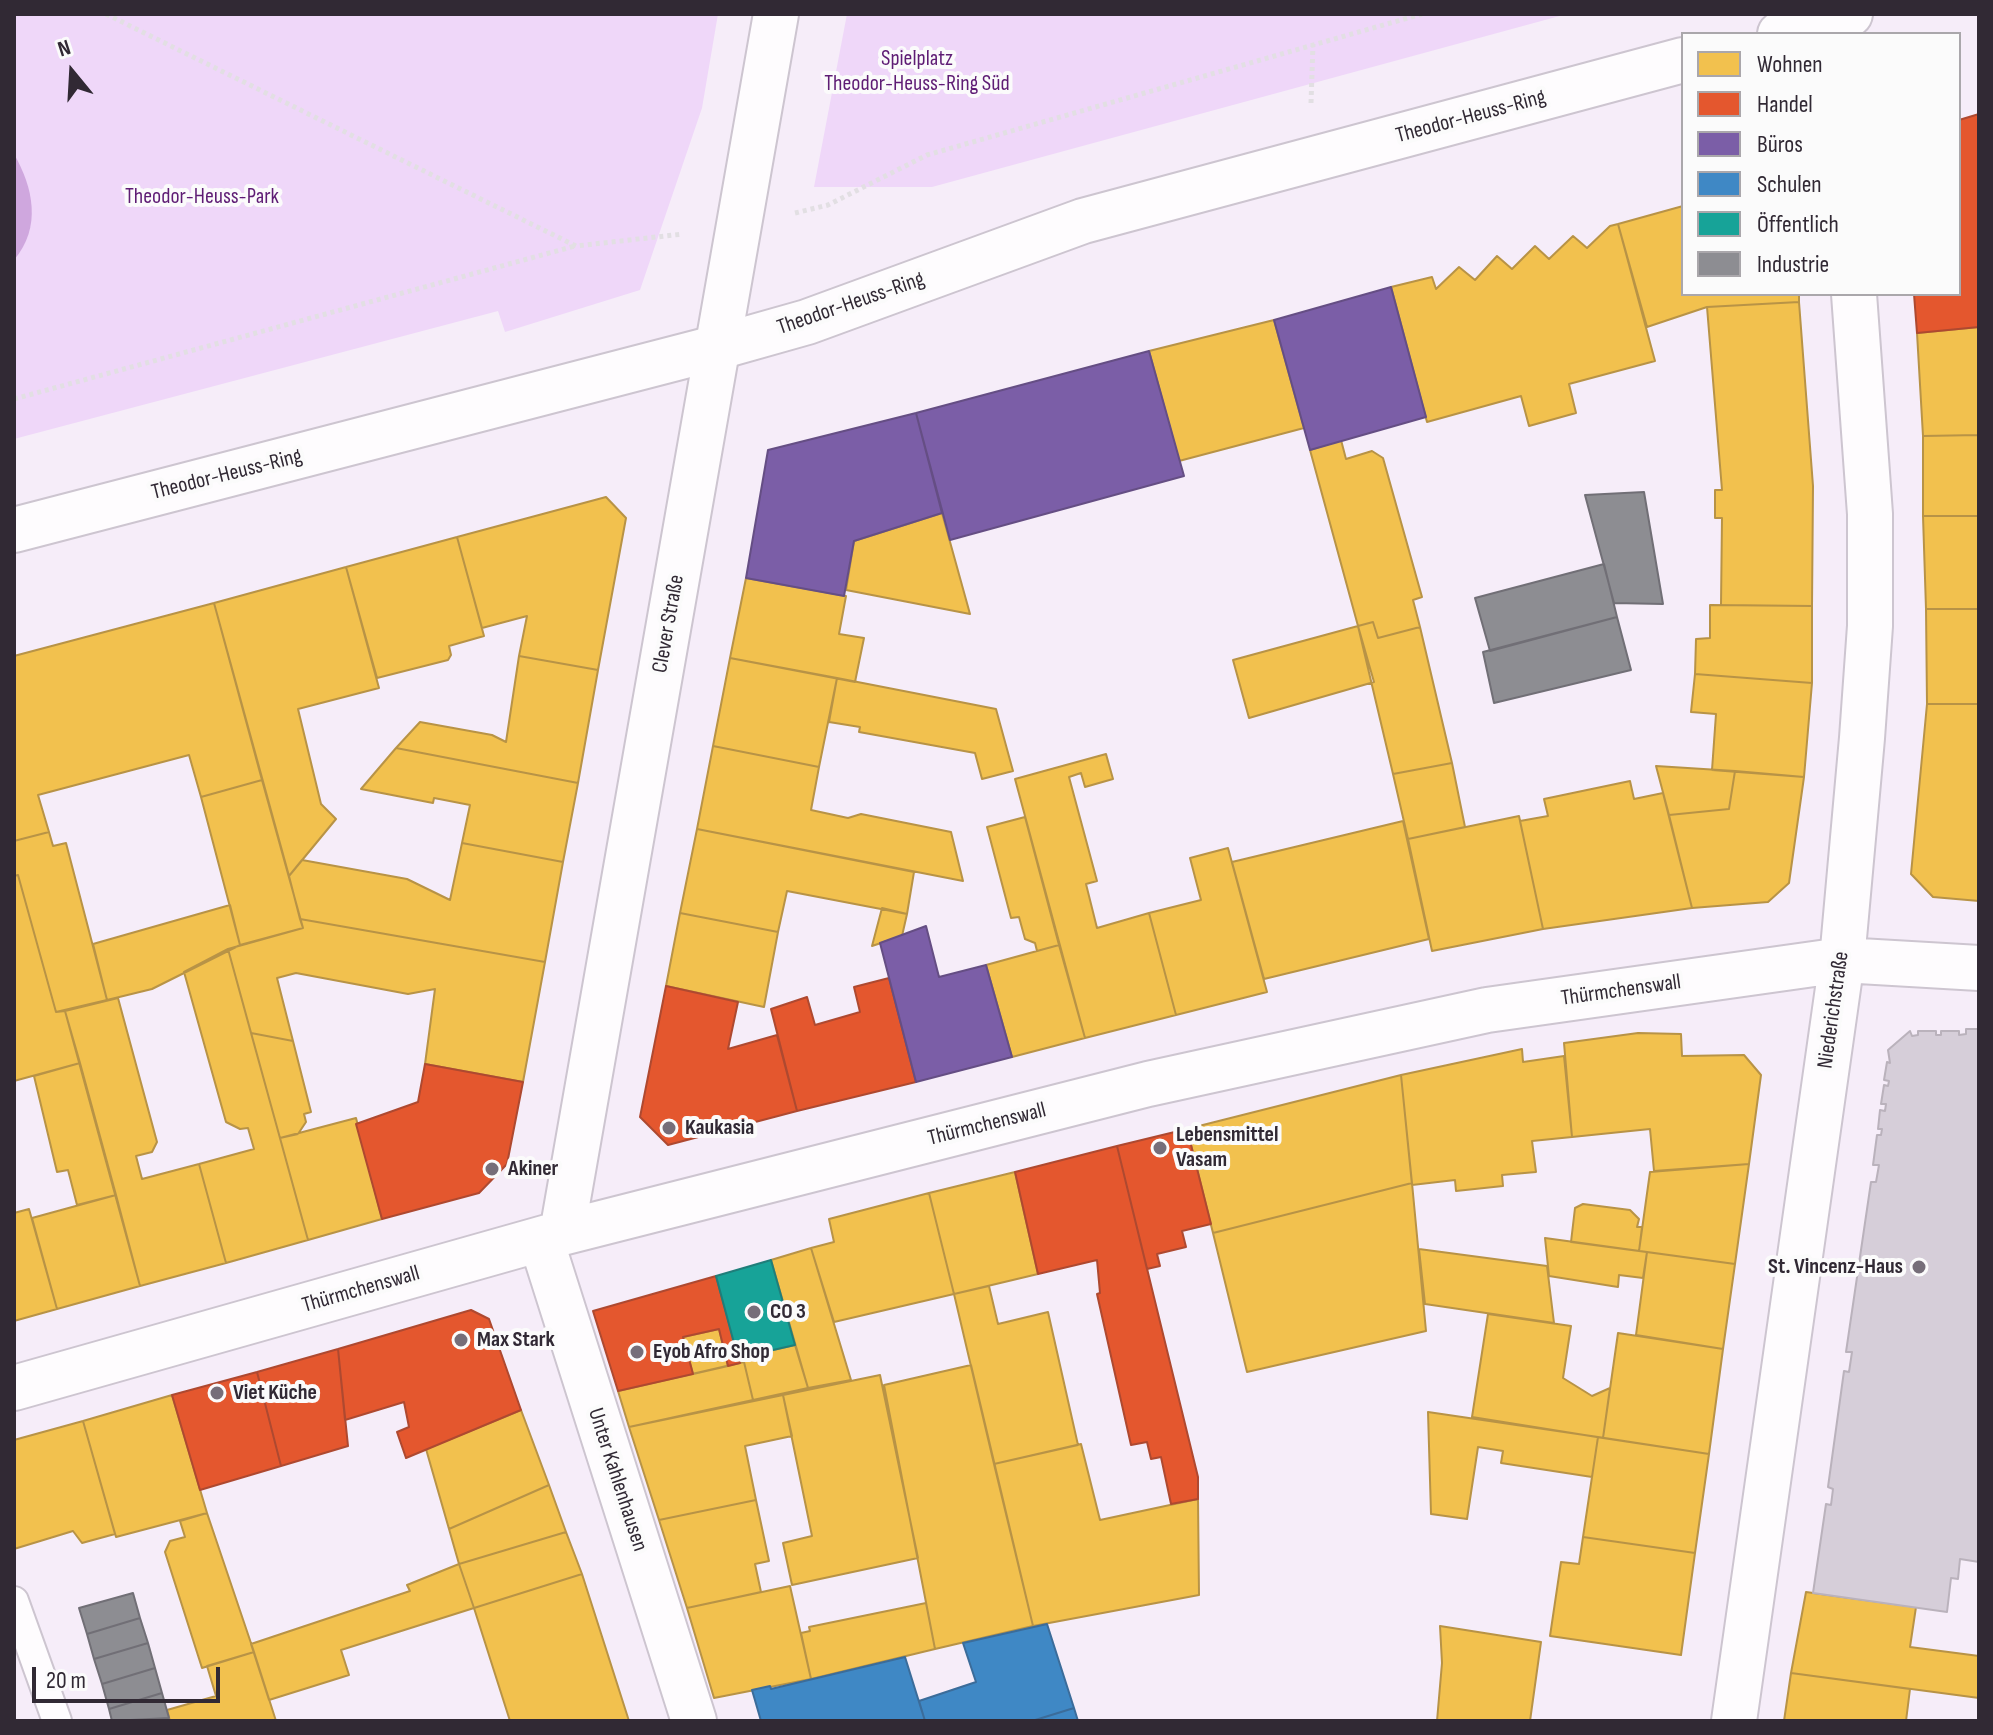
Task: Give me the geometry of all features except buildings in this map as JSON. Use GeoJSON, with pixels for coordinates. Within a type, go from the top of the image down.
{"type":"FeatureCollection","features":[{"type":"Feature","properties":{"kind":"street","name":"Clever Straße"},"geometry":{"type":"LineString","coordinates":[[552,1236],[776,14]]}},
{"type":"Feature","properties":{"kind":"street"},"geometry":{"type":"LineString","coordinates":[[1790,32],[1836,23]]}},
{"type":"Feature","properties":{"kind":"street","name":"Theodor-Heuss-Ring"},"geometry":{"type":"LineString","coordinates":[[14,530],[715,348],[807,322],[1083,221],[1681,61]]}},
{"type":"Feature","properties":{"kind":"street","name":"Niederichstraße"},"geometry":{"type":"LineString","coordinates":[[1734,1721],[1842,960],[1870,626],[1870,514],[1854,296]]}},
{"type":"Feature","properties":{"kind":"street","name":"Thürmchenswall"},"geometry":{"type":"LineString","coordinates":[[14,1388],[552,1236],[1148,1084],[1487,1010],[1842,960],[1979,968]]}},
{"type":"Feature","properties":{"kind":"street","name":"Unter Kahlenhausen"},"geometry":{"type":"LineString","coordinates":[[552,1236],[694,1721]]}},
{"type":"Feature","properties":{"kind":"lane"},"geometry":{"type":"LineString","coordinates":[[14,1601],[57,1721]]}},
{"type":"Feature","properties":{"kind":"path"},"geometry":{"type":"LineString","coordinates":[[106,14],[576,246]]}},
{"type":"Feature","properties":{"kind":"path"},"geometry":{"type":"LineString","coordinates":[[14,399],[576,246],[737,228],[828,205],[927,155],[1422,14]]}},
{"type":"Feature","properties":{"kind":"green space","name":"Theodor-Heuss-Park"},"geometry":{"type":"Polygon","coordinates":[[[14,14],[718,14],[702,108],[640,290],[505,332],[498,311],[14,439],[14,14]]]}},
{"type":"Feature","properties":{"kind":"green space","name":"Spielplatz Theodor-Heuss-Ring Süd"},"geometry":{"type":"Polygon","coordinates":[[[847,14],[1567,14],[932,187],[814,187],[847,14]]]}},
{"type":"Feature","properties":{"kind":"shaded area"},"geometry":{"type":"Polygon","coordinates":[[[14,154],[26,180],[32,207],[28,234],[14,260],[14,154]]]}},
{"type":"Feature","properties":{"kind":"place","name":"Kaukasia"},"geometry":{"type":"Point","coordinates":[669,1128]}},
{"type":"Feature","properties":{"kind":"place","name":"Lebensmittel Vasam"},"geometry":{"type":"Point","coordinates":[1160,1148]}},
{"type":"Feature","properties":{"kind":"place","name":"Akiner"},"geometry":{"type":"Point","coordinates":[492,1169]}},
{"type":"Feature","properties":{"kind":"place","name":"St. Vincenz-Haus"},"geometry":{"type":"Point","coordinates":[1919,1267]}},
{"type":"Feature","properties":{"kind":"place","name":"CO 3"},"geometry":{"type":"Point","coordinates":[754,1312]}},
{"type":"Feature","properties":{"kind":"place","name":"Max Stark"},"geometry":{"type":"Point","coordinates":[461,1340]}},
{"type":"Feature","properties":{"kind":"place","name":"Eyob Afro Shop"},"geometry":{"type":"Point","coordinates":[637,1352]}},
{"type":"Feature","properties":{"kind":"place","name":"Viet Küche"},"geometry":{"type":"Point","coordinates":[217,1393]}}]}
